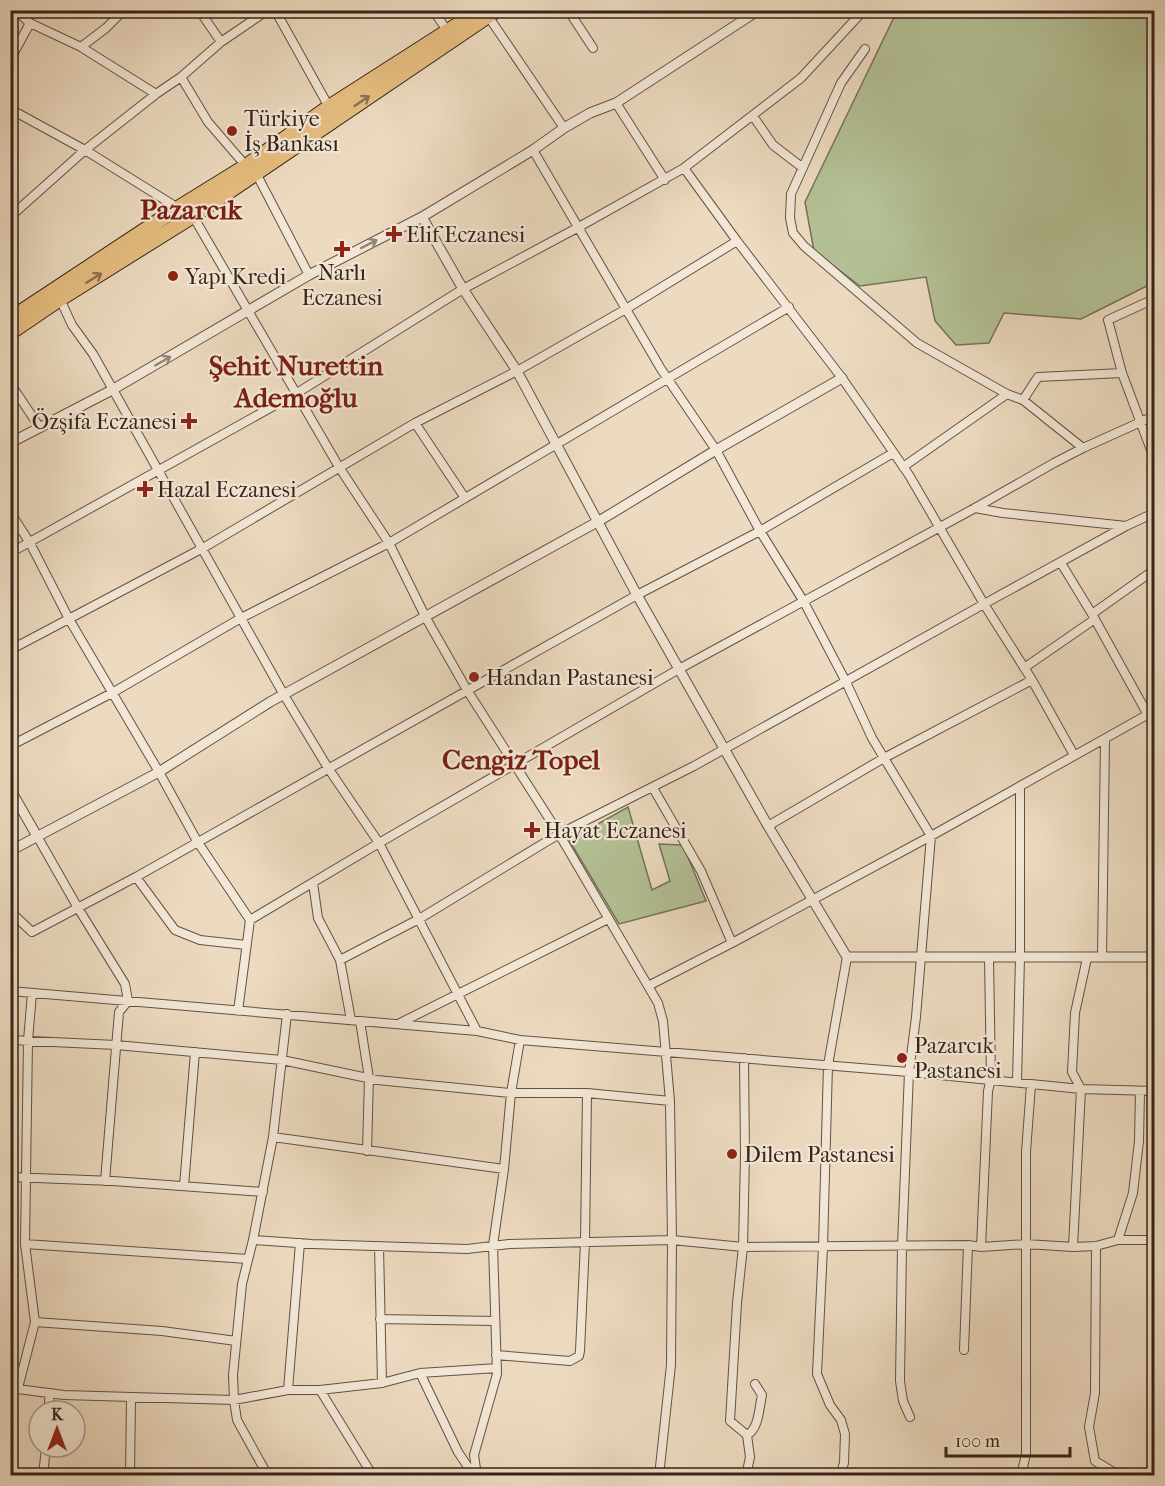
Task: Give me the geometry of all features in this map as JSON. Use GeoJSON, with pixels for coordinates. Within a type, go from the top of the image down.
{"type":"FeatureCollection","features":[{"type":"Feature","properties":{"kind":"highway"},"geometry":{"type":"LineString","coordinates":[[10,333],[193,216],[329,107],[448,32],[489,12]]}},
{"type":"Feature","properties":{"kind":"highway"},"geometry":{"type":"LineString","coordinates":[[10,319],[178,208],[251,169],[489,12]]}},
{"type":"Feature","properties":{"kind":"street"},"geometry":{"type":"LineString","coordinates":[[81,47],[106,28],[124,10]]}},
{"type":"Feature","properties":{"kind":"street"},"geometry":{"type":"LineString","coordinates":[[199,10],[222,42]]}},
{"type":"Feature","properties":{"kind":"street"},"geometry":{"type":"LineString","coordinates":[[10,217],[85,150],[181,77],[222,42],[268,10]]}},
{"type":"Feature","properties":{"kind":"street"},"geometry":{"type":"LineString","coordinates":[[275,10],[329,107]]}},
{"type":"Feature","properties":{"kind":"street"},"geometry":{"type":"LineString","coordinates":[[434,10],[448,32]]}},
{"type":"Feature","properties":{"kind":"street"},"geometry":{"type":"LineString","coordinates":[[568,10],[593,48]]}},
{"type":"Feature","properties":{"kind":"street"},"geometry":{"type":"LineString","coordinates":[[10,443],[112,390],[309,275],[422,217],[533,150],[564,128],[590,113],[616,103],[759,10]]}},
{"type":"Feature","properties":{"kind":"street"},"geometry":{"type":"LineString","coordinates":[[10,554],[297,393],[463,289],[684,168],[801,78],[864,10]]}},
{"type":"Feature","properties":{"kind":"street"},"geometry":{"type":"LineString","coordinates":[[20,12],[30,23],[81,47],[156,94]]}},
{"type":"Feature","properties":{"kind":"street"},"geometry":{"type":"LineString","coordinates":[[489,12],[564,128]]}},
{"type":"Feature","properties":{"kind":"street"},"geometry":{"type":"LineString","coordinates":[[10,60],[30,23]]}},
{"type":"Feature","properties":{"kind":"street"},"geometry":{"type":"LineString","coordinates":[[865,49],[841,83],[791,194],[790,218],[794,233],[804,246],[917,343],[1007,394],[1023,400],[1083,448]]}},
{"type":"Feature","properties":{"kind":"street"},"geometry":{"type":"LineString","coordinates":[[181,77],[208,122],[251,169],[309,275]]}},
{"type":"Feature","properties":{"kind":"street"},"geometry":{"type":"LineString","coordinates":[[616,103],[665,180]]}},
{"type":"Feature","properties":{"kind":"street"},"geometry":{"type":"LineString","coordinates":[[10,109],[85,150],[178,208]]}},
{"type":"Feature","properties":{"kind":"street"},"geometry":{"type":"LineString","coordinates":[[753,116],[773,146],[803,168]]}},
{"type":"Feature","properties":{"kind":"street"},"geometry":{"type":"LineString","coordinates":[[533,150],[668,378],[716,450],[760,531],[804,602],[872,738],[931,836],[909,1072],[902,1246],[900,1381],[903,1401],[910,1417]]}},
{"type":"Feature","properties":{"kind":"street"},"geometry":{"type":"LineString","coordinates":[[684,168],[842,378],[903,466],[1074,755]]}},
{"type":"Feature","properties":{"kind":"street"},"geometry":{"type":"LineString","coordinates":[[193,216],[339,467],[389,543],[426,618],[467,690],[559,834],[658,1003],[663,1021],[670,1101],[672,1240],[671,1365],[659,1476]]}},
{"type":"Feature","properties":{"kind":"street"},"geometry":{"type":"LineString","coordinates":[[422,217],[463,289],[517,371],[637,595],[768,826],[848,957],[828,1065],[817,1374],[830,1405],[841,1420],[845,1434],[844,1463],[840,1476]]}},
{"type":"Feature","properties":{"kind":"street"},"geometry":{"type":"LineString","coordinates":[[10,650],[203,548],[415,423],[517,371],[626,309],[737,241]]}},
{"type":"Feature","properties":{"kind":"street"},"geometry":{"type":"LineString","coordinates":[[60,299],[72,324],[93,354],[203,548],[284,695],[328,768],[379,843],[477,1031]]}},
{"type":"Feature","properties":{"kind":"street"},"geometry":{"type":"LineString","coordinates":[[1155,299],[1108,320],[1122,373],[1155,458]]}},
{"type":"Feature","properties":{"kind":"street"},"geometry":{"type":"LineString","coordinates":[[10,746],[112,693],[240,618],[389,543],[789,307]]}},
{"type":"Feature","properties":{"kind":"street"},"geometry":{"type":"LineString","coordinates":[[1023,400],[1038,377],[1122,373]]}},
{"type":"Feature","properties":{"kind":"street"},"geometry":{"type":"LineString","coordinates":[[10,851],[159,772],[284,695],[599,521],[716,450],[842,378]]}},
{"type":"Feature","properties":{"kind":"street"},"geometry":{"type":"LineString","coordinates":[[10,383],[40,428]]}},
{"type":"Feature","properties":{"kind":"street"},"geometry":{"type":"LineString","coordinates":[[903,466],[1007,394]]}},
{"type":"Feature","properties":{"kind":"street"},"geometry":{"type":"LineString","coordinates":[[250,920],[680,669],[1083,448],[1155,416]]}},
{"type":"Feature","properties":{"kind":"street"},"geometry":{"type":"LineString","coordinates":[[415,423],[465,498]]}},
{"type":"Feature","properties":{"kind":"street"},"geometry":{"type":"LineString","coordinates":[[10,915],[14,915],[32,932],[78,908],[637,595],[760,531],[893,453]]}},
{"type":"Feature","properties":{"kind":"street"},"geometry":{"type":"LineString","coordinates":[[975,508],[1126,526]]}},
{"type":"Feature","properties":{"kind":"street"},"geometry":{"type":"LineString","coordinates":[[10,512],[30,543],[69,619],[197,841],[250,920],[238,1011]]}},
{"type":"Feature","properties":{"kind":"street"},"geometry":{"type":"LineString","coordinates":[[340,960],[419,919],[559,834],[653,788],[1126,526],[1155,513]]}},
{"type":"Feature","properties":{"kind":"street"},"geometry":{"type":"LineString","coordinates":[[648,986],[931,836],[1151,713],[1061,563]]}},
{"type":"Feature","properties":{"kind":"street"},"geometry":{"type":"LineString","coordinates":[[1024,668],[1155,570]]}},
{"type":"Feature","properties":{"kind":"street"},"geometry":{"type":"LineString","coordinates":[[768,826],[884,758],[1032,681]]}},
{"type":"Feature","properties":{"kind":"street"},"geometry":{"type":"LineString","coordinates":[[1102,957],[1105,740]]}},
{"type":"Feature","properties":{"kind":"street"},"geometry":{"type":"LineString","coordinates":[[1017,1082],[1020,787]]}},
{"type":"Feature","properties":{"kind":"street"},"geometry":{"type":"LineString","coordinates":[[653,788],[701,871],[732,943]]}},
{"type":"Feature","properties":{"kind":"street"},"geometry":{"type":"LineString","coordinates":[[10,789],[78,908],[125,984],[128,1001],[119,1012],[105,1181]]}},
{"type":"Feature","properties":{"kind":"street"},"geometry":{"type":"LineString","coordinates":[[136,877],[175,930],[200,940],[246,945]]}},
{"type":"Feature","properties":{"kind":"street"},"geometry":{"type":"LineString","coordinates":[[313,883],[318,918],[340,960],[369,1078],[367,1151]]}},
{"type":"Feature","properties":{"kind":"street"},"geometry":{"type":"LineString","coordinates":[[398,1024],[608,919]]}},
{"type":"Feature","properties":{"kind":"street"},"geometry":{"type":"LineString","coordinates":[[848,957],[1155,957]]}},
{"type":"Feature","properties":{"kind":"street"},"geometry":{"type":"LineString","coordinates":[[981,1247],[988,1091],[991,1079],[989,957]]}},
{"type":"Feature","properties":{"kind":"street"},"geometry":{"type":"LineString","coordinates":[[1073,1247],[1081,1089],[1072,1072],[1075,1013],[1087,958]]}},
{"type":"Feature","properties":{"kind":"street"},"geometry":{"type":"LineString","coordinates":[[10,991],[477,1031],[520,1040],[991,1079],[1081,1089],[1155,1091]]}},
{"type":"Feature","properties":{"kind":"street"},"geometry":{"type":"LineString","coordinates":[[32,993],[28,1041],[25,1244],[35,1322],[14,1388],[50,1393],[131,1398],[234,1400],[288,1390],[320,1390],[382,1383],[420,1374],[497,1368]]}},
{"type":"Feature","properties":{"kind":"street"},"geometry":{"type":"LineString","coordinates":[[268,1476],[237,1420],[233,1375],[242,1284],[273,1137],[287,1014]]}},
{"type":"Feature","properties":{"kind":"street"},"geometry":{"type":"LineString","coordinates":[[10,1040],[116,1045],[282,1060],[369,1078],[511,1094],[587,1093],[670,1101]]}},
{"type":"Feature","properties":{"kind":"street"},"geometry":{"type":"LineString","coordinates":[[475,1476],[474,1455],[497,1374],[493,1245],[504,1169],[511,1094],[520,1040]]}},
{"type":"Feature","properties":{"kind":"street"},"geometry":{"type":"LineString","coordinates":[[184,1186],[195,1052]]}},
{"type":"Feature","properties":{"kind":"street"},"geometry":{"type":"LineString","coordinates":[[744,1058],[746,1155],[743,1246],[730,1421],[747,1435],[750,1457],[746,1476]]}},
{"type":"Feature","properties":{"kind":"street"},"geometry":{"type":"LineString","coordinates":[[1021,1476],[1026,1454],[1026,1152],[1030,1084]]}},
{"type":"Feature","properties":{"kind":"street"},"geometry":{"type":"LineString","coordinates":[[1119,1240],[1133,1193],[1140,1091]]}},
{"type":"Feature","properties":{"kind":"street"},"geometry":{"type":"LineString","coordinates":[[496,1355],[570,1361],[579,1356],[585,1242],[587,1093]]}},
{"type":"Feature","properties":{"kind":"street"},"geometry":{"type":"LineString","coordinates":[[273,1137],[504,1169]]}},
{"type":"Feature","properties":{"kind":"street"},"geometry":{"type":"LineString","coordinates":[[10,1177],[263,1192]]}},
{"type":"Feature","properties":{"kind":"street"},"geometry":{"type":"LineString","coordinates":[[253,1240],[466,1249],[493,1245],[672,1240],[743,1246],[968,1245],[981,1247],[1026,1244],[1073,1247],[1096,1246],[1119,1240],[1155,1240]]}},
{"type":"Feature","properties":{"kind":"street"},"geometry":{"type":"LineString","coordinates":[[288,1390],[300,1243]]}},
{"type":"Feature","properties":{"kind":"street"},"geometry":{"type":"LineString","coordinates":[[25,1244],[248,1259]]}},
{"type":"Feature","properties":{"kind":"street"},"geometry":{"type":"LineString","coordinates":[[964,1350],[968,1245]]}},
{"type":"Feature","properties":{"kind":"street"},"geometry":{"type":"LineString","coordinates":[[379,1246],[382,1383]]}},
{"type":"Feature","properties":{"kind":"street"},"geometry":{"type":"LineString","coordinates":[[1096,1246],[1095,1393],[1089,1427],[1095,1461],[1120,1476]]}},
{"type":"Feature","properties":{"kind":"street"},"geometry":{"type":"LineString","coordinates":[[380,1320],[495,1321]]}},
{"type":"Feature","properties":{"kind":"street"},"geometry":{"type":"LineString","coordinates":[[35,1322],[162,1331],[236,1341]]}},
{"type":"Feature","properties":{"kind":"street"},"geometry":{"type":"LineString","coordinates":[[420,1374],[458,1452],[475,1476]]}},
{"type":"Feature","properties":{"kind":"street"},"geometry":{"type":"LineString","coordinates":[[747,1435],[753,1432],[756,1425],[762,1395],[755,1384]]}},
{"type":"Feature","properties":{"kind":"street"},"geometry":{"type":"LineString","coordinates":[[320,1390],[373,1476]]}},
{"type":"Feature","properties":{"kind":"street"},"geometry":{"type":"LineString","coordinates":[[49,1399],[50,1393]]}},
{"type":"Feature","properties":{"kind":"street"},"geometry":{"type":"LineString","coordinates":[[130,1476],[131,1398]]}},
{"type":"Feature","properties":{"kind":"street"},"geometry":{"type":"LineString","coordinates":[[43,1476],[45,1459]]}},
{"type":"Feature","properties":{"kind":"green space"},"geometry":{"type":"Polygon","coordinates":[[[897,11],[1154,11],[1154,263],[1147,286],[1081,319],[1004,313],[989,343],[956,345],[935,321],[926,277],[860,286],[814,251],[805,202],[897,11]]]}},
{"type":"Feature","properties":{"kind":"green space"},"geometry":{"type":"Polygon","coordinates":[[[628,807],[652,890],[670,881],[659,844],[683,845],[706,901],[619,924],[569,840],[628,807]]]}},
{"type":"Feature","properties":{"kind":"place","name":"Türkiye İş Bankası"},"geometry":{"type":"Point","coordinates":[232,131]}},
{"type":"Feature","properties":{"kind":"place","name":"Elif Eczanesi"},"geometry":{"type":"Point","coordinates":[394,234]}},
{"type":"Feature","properties":{"kind":"place","name":"Narlı Eczanesi"},"geometry":{"type":"Point","coordinates":[342,249]}},
{"type":"Feature","properties":{"kind":"place","name":"Yapı Kredi"},"geometry":{"type":"Point","coordinates":[173,276]}},
{"type":"Feature","properties":{"kind":"place","name":"Özşifa Eczanesi"},"geometry":{"type":"Point","coordinates":[189,421]}},
{"type":"Feature","properties":{"kind":"place","name":"Hazal Eczanesi"},"geometry":{"type":"Point","coordinates":[145,489]}},
{"type":"Feature","properties":{"kind":"place","name":"Handan Pastanesi"},"geometry":{"type":"Point","coordinates":[474,677]}},
{"type":"Feature","properties":{"kind":"place","name":"Hayat Eczanesi"},"geometry":{"type":"Point","coordinates":[532,830]}},
{"type":"Feature","properties":{"kind":"place","name":"Pazarcık Pastanesi"},"geometry":{"type":"Point","coordinates":[902,1058]}},
{"type":"Feature","properties":{"kind":"place","name":"Dilem Pastanesi"},"geometry":{"type":"Point","coordinates":[732,1154]}},
{"type":"Feature","properties":{"kind":"district","name":"Pazarcık"},"geometry":{"type":"Point","coordinates":[191,209]}},
{"type":"Feature","properties":{"kind":"district","name":"Şehit Nurettin Ademoğlu"},"geometry":{"type":"Point","coordinates":[296,381]}},
{"type":"Feature","properties":{"kind":"district","name":"Cengiz Topel"},"geometry":{"type":"Point","coordinates":[521,759]}}]}
